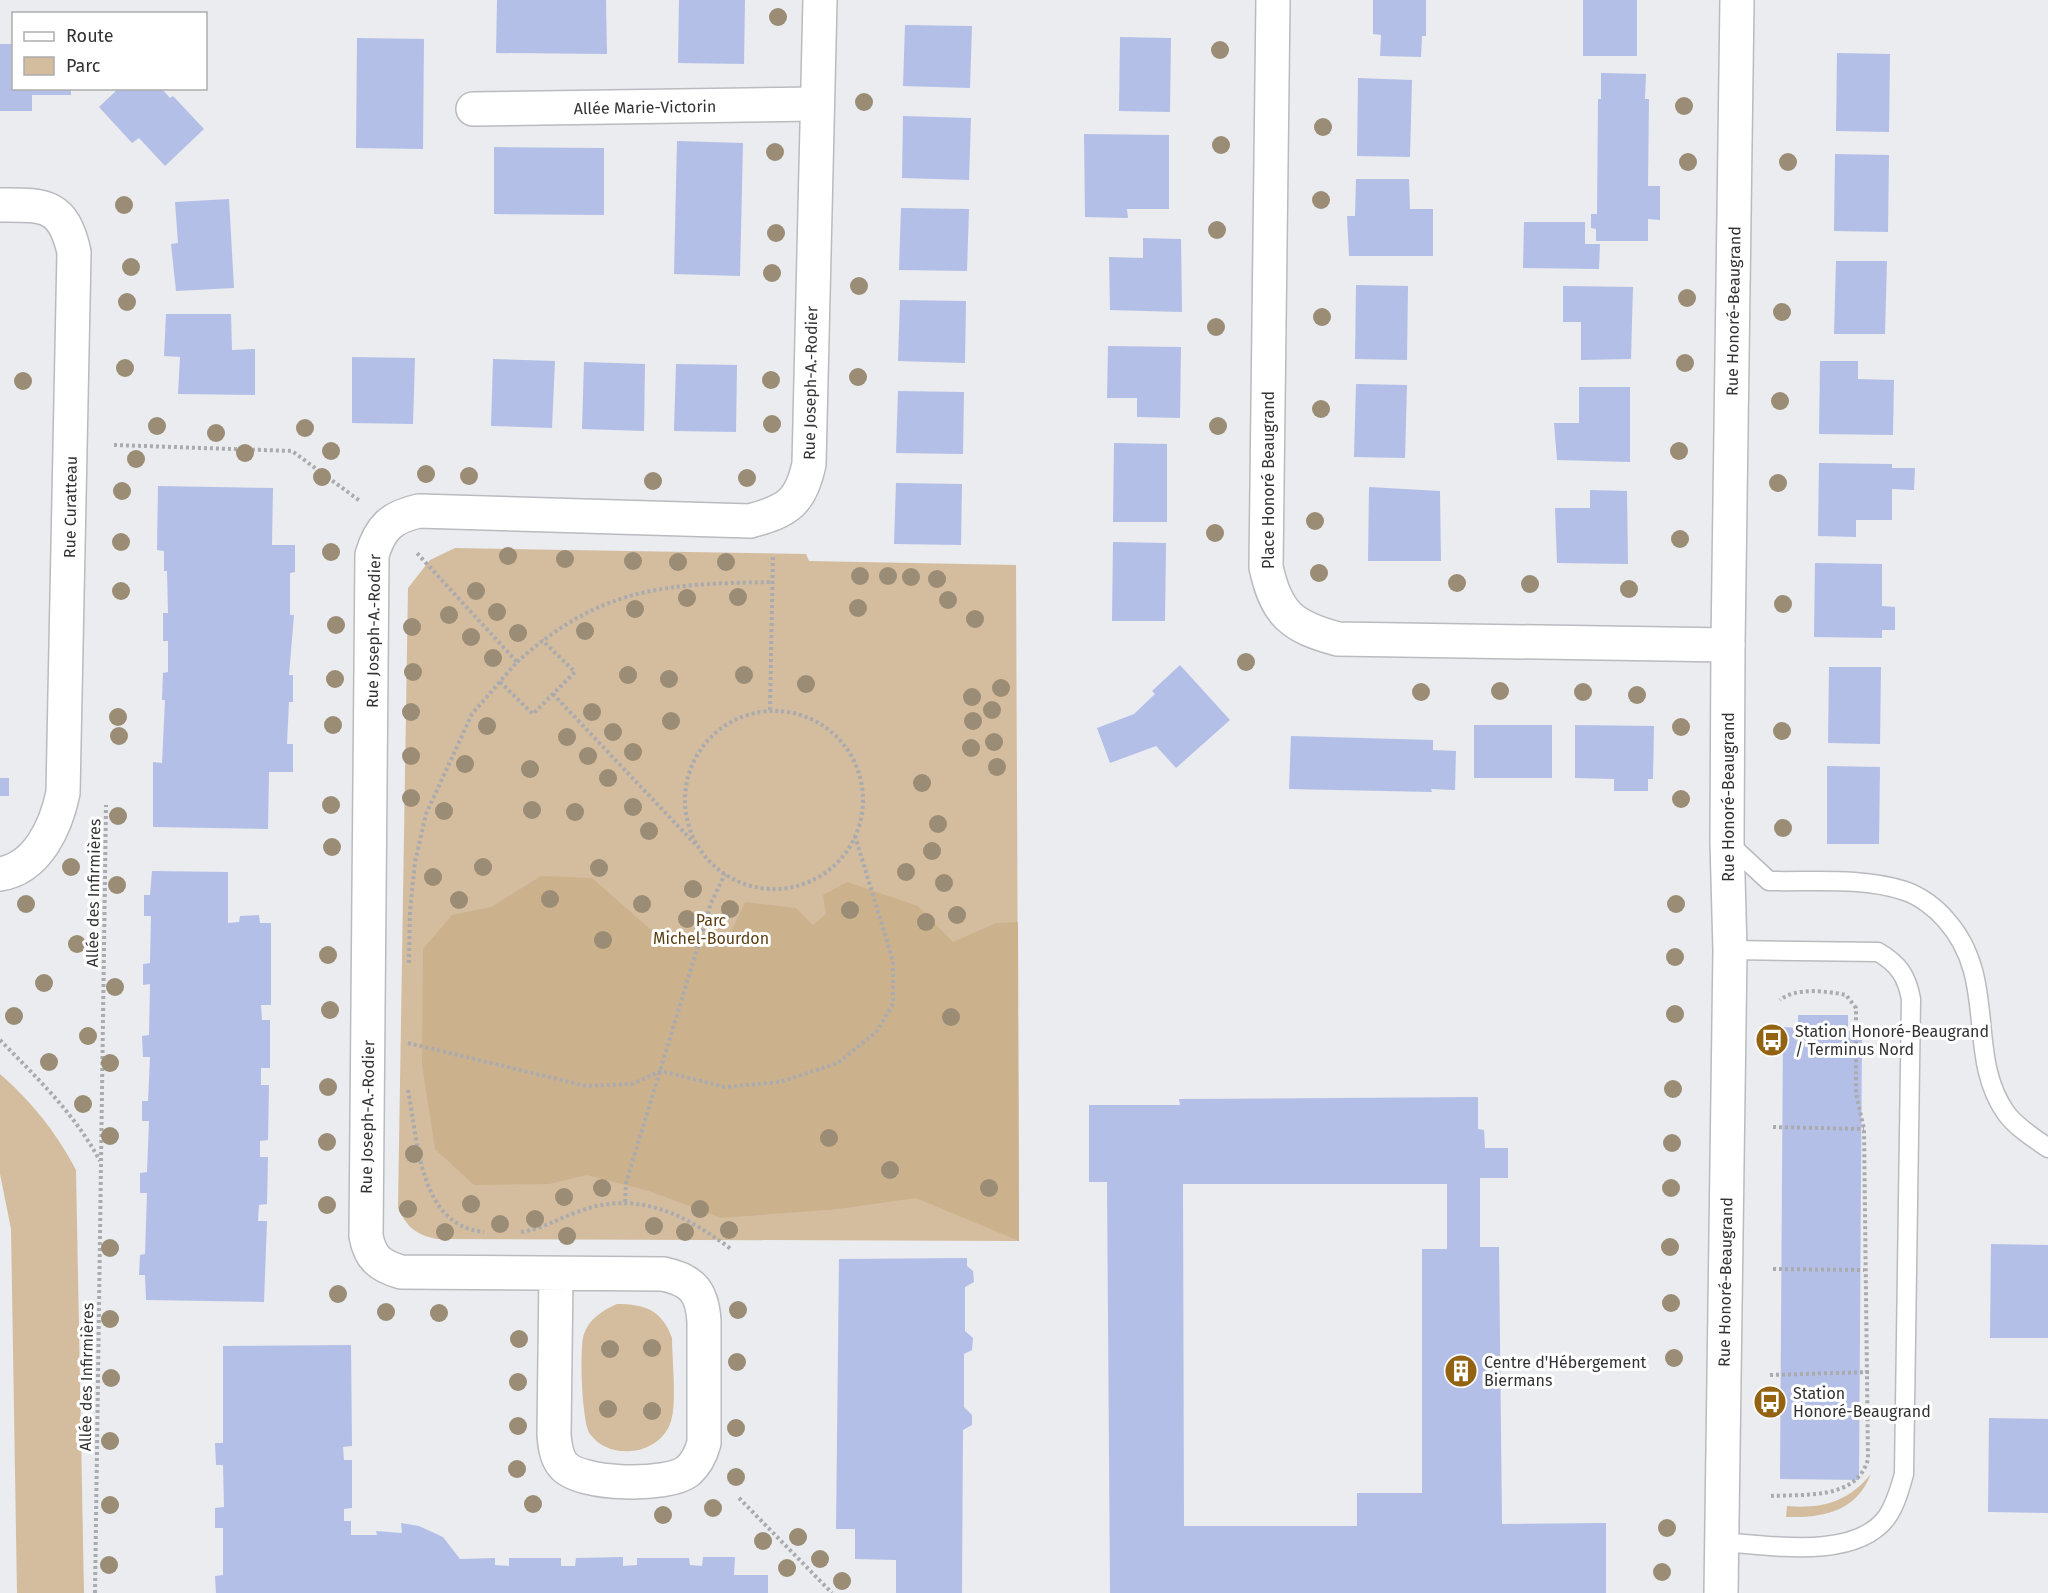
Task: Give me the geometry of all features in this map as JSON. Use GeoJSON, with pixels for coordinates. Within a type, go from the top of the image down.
{"type":"FeatureCollection","features":[{"type":"Feature","properties":{"kind":"street","name":"Rue Joseph-A.-Rodier"},"geometry":{"type":"LineString","coordinates":[[556,1274],[554,1435],[556,1452],[563,1466],[575,1474],[592,1478],[644,1481],[673,1478],[687,1472],[699,1459],[704,1443],[704,1321],[703,1304],[695,1288],[681,1278],[663,1274],[401,1272],[376,1261],[368,1250],[366,1236],[372,555],[378,537],[388,522],[402,515],[418,512],[750,521],[772,515],[791,505],[804,485],[809,464],[820,0]]}},
{"type":"Feature","properties":{"kind":"street","name":"Place Honoré Beaugrand"},"geometry":{"type":"LineString","coordinates":[[1273,0],[1266,567],[1271,594],[1286,617],[1310,632],[1338,639],[1728,645]]}},
{"type":"Feature","properties":{"kind":"street","name":"Rue Honoré-Beaugrand"},"geometry":{"type":"LineString","coordinates":[[1721,1593],[1730,950],[1727,842],[1728,645],[1737,0]]}},
{"type":"Feature","properties":{"kind":"street","name":"Allée Marie-Victorin"},"geometry":{"type":"LineString","coordinates":[[473,109],[816,104]]}},
{"type":"Feature","properties":{"kind":"street","name":"Rue Curatteau"},"geometry":{"type":"LineString","coordinates":[[0,205],[35,204],[47,207],[68,226],[74,252],[66,745],[61,802],[49,835],[37,852],[22,864],[0,874]]}},
{"type":"Feature","properties":{"kind":"lane"},"geometry":{"type":"LineString","coordinates":[[1727,842],[1769,881],[1864,883],[1906,892],[1938,910],[1960,935],[1974,967],[1991,1083],[2006,1113],[2048,1148]]}},
{"type":"Feature","properties":{"kind":"lane"},"geometry":{"type":"LineString","coordinates":[[1721,1542],[1818,1548],[1856,1539],[1874,1530],[1887,1518],[1896,1500],[1904,1474],[1911,999],[1908,982],[1896,965],[1878,952],[1730,950]]}},
{"type":"Feature","properties":{"kind":"path"},"geometry":{"type":"LineString","coordinates":[[114,445],[292,451],[388,522],[517,662]]}},
{"type":"Feature","properties":{"kind":"path"},"geometry":{"type":"LineString","coordinates":[[770,710],[772,515]]}},
{"type":"Feature","properties":{"kind":"path"},"geometry":{"type":"LineString","coordinates":[[409,966],[410,911],[416,862],[426,814],[472,714],[517,662],[542,640],[585,611],[614,600],[663,588],[773,582]]}},
{"type":"Feature","properties":{"kind":"path"},"geometry":{"type":"LineString","coordinates":[[500,682],[533,714],[575,672],[542,640]]}},
{"type":"Feature","properties":{"kind":"path"},"geometry":{"type":"LineString","coordinates":[[553,694],[697,847],[725,874],[745,885],[775,890],[803,885],[828,872],[848,851],[860,826],[863,798],[858,770],[845,745],[824,726],[798,713],[770,710],[740,717],[714,733],[695,757],[685,787],[686,818],[697,847]]}},
{"type":"Feature","properties":{"kind":"path","name":"Allée des Infirmières"},"geometry":{"type":"LineString","coordinates":[[95,1593],[106,805]]}},
{"type":"Feature","properties":{"kind":"path"},"geometry":{"type":"LineString","coordinates":[[408,1043],[586,1086],[632,1084],[661,1071],[726,1087],[780,1082],[838,1063],[877,1031],[893,1004],[893,961],[855,836]]}},
{"type":"Feature","properties":{"kind":"path"},"geometry":{"type":"LineString","coordinates":[[625,1202],[627,1183],[711,903],[725,874]]}},
{"type":"Feature","properties":{"kind":"path"},"geometry":{"type":"LineString","coordinates":[[1771,1496],[1833,1492],[1857,1481],[1865,1472],[1868,1459],[1869,1372],[1864,1270],[1864,1129],[1856,1094],[1857,1023],[1852,1000],[1837,993],[1800,992],[1780,1000]]}},
{"type":"Feature","properties":{"kind":"path"},"geometry":{"type":"LineString","coordinates":[[408,1032],[408,1055]]}},
{"type":"Feature","properties":{"kind":"path","name":"Allée des Infirmières"},"geometry":{"type":"LineString","coordinates":[[0,1040],[66,1109],[86,1135],[101,1162]]}},
{"type":"Feature","properties":{"kind":"path"},"geometry":{"type":"LineString","coordinates":[[407,1089],[427,1184],[436,1204],[452,1222],[488,1233]]}},
{"type":"Feature","properties":{"kind":"path"},"geometry":{"type":"LineString","coordinates":[[1773,1127],[1864,1129]]}},
{"type":"Feature","properties":{"kind":"path"},"geometry":{"type":"LineString","coordinates":[[517,1233],[539,1230],[600,1204],[625,1202],[681,1215],[731,1249]]}},
{"type":"Feature","properties":{"kind":"path"},"geometry":{"type":"LineString","coordinates":[[1773,1269],[1864,1270]]}},
{"type":"Feature","properties":{"kind":"path"},"geometry":{"type":"LineString","coordinates":[[1770,1375],[1869,1372]]}},
{"type":"Feature","properties":{"kind":"path"},"geometry":{"type":"LineString","coordinates":[[739,1498],[832,1593]]}},
{"type":"Feature","properties":{"kind":"green space","name":"Parc Michel-Bourdon"},"geometry":{"type":"Polygon","coordinates":[[[455,548],[806,554],[809,561],[1016,565],[1019,1241],[436,1239],[422,1235],[408,1225],[398,1208],[408,588],[430,560],[455,548]]]}},
{"type":"Feature","properties":{"kind":"green space"},"geometry":{"type":"Polygon","coordinates":[[[0,1074],[23,1095],[42,1118],[76,1170],[84,1593],[17,1593],[11,1229],[0,1174],[0,1074]]]}},
{"type":"Feature","properties":{"kind":"green space"},"geometry":{"type":"Polygon","coordinates":[[[617,1304],[636,1305],[651,1310],[663,1321],[672,1338],[674,1392],[671,1421],[657,1441],[634,1451],[610,1449],[599,1443],[587,1427],[583,1401],[582,1342],[584,1334],[589,1324],[597,1316],[617,1304]]]}},
{"type":"Feature","properties":{"kind":"green space"},"geometry":{"type":"Polygon","coordinates":[[[1871,1474],[1865,1487],[1847,1505],[1825,1514],[1786,1517],[1787,1506],[1812,1506],[1834,1502],[1853,1491],[1871,1474]]]}},
{"type":"Feature","properties":{"kind":"shaded area"},"geometry":{"type":"Polygon","coordinates":[[[541,876],[592,878],[666,943],[725,945],[745,902],[796,908],[813,925],[826,914],[823,895],[847,882],[918,906],[953,942],[996,923],[1018,922],[1019,1241],[916,1198],[839,1209],[721,1218],[649,1191],[587,1175],[549,1184],[474,1185],[435,1149],[422,1064],[423,949],[452,915],[491,907],[541,876]]]}},
{"type":"Feature","properties":{"kind":"building"},"geometry":{"type":"Polygon","coordinates":[[[497,0],[606,0],[607,54],[496,53],[497,0]]]}},
{"type":"Feature","properties":{"kind":"building"},"geometry":{"type":"Polygon","coordinates":[[[679,0],[745,0],[744,64],[678,63],[679,0]]]}},
{"type":"Feature","properties":{"kind":"building"},"geometry":{"type":"Polygon","coordinates":[[[1373,0],[1426,0],[1426,36],[1422,36],[1421,57],[1380,56],[1381,35],[1373,34],[1373,0]]]}},
{"type":"Feature","properties":{"kind":"building"},"geometry":{"type":"Polygon","coordinates":[[[1583,0],[1637,0],[1637,56],[1583,56],[1583,0]]]}},
{"type":"Feature","properties":{"kind":"building"},"geometry":{"type":"Polygon","coordinates":[[[905,25],[972,26],[970,88],[903,86],[905,25]]]}},
{"type":"Feature","properties":{"kind":"building"},"geometry":{"type":"Polygon","coordinates":[[[1120,37],[1171,38],[1170,112],[1119,111],[1120,37]]]}},
{"type":"Feature","properties":{"kind":"building"},"geometry":{"type":"Polygon","coordinates":[[[357,38],[424,39],[423,149],[356,148],[357,38]]]}},
{"type":"Feature","properties":{"kind":"building"},"geometry":{"type":"Polygon","coordinates":[[[0,44],[12,44],[12,90],[71,90],[71,95],[32,95],[32,111],[0,111],[0,44]]]}},
{"type":"Feature","properties":{"kind":"building"},"geometry":{"type":"Polygon","coordinates":[[[1837,53],[1890,54],[1889,132],[1836,131],[1837,53]]]}},
{"type":"Feature","properties":{"kind":"building"},"geometry":{"type":"Polygon","coordinates":[[[1601,73],[1646,74],[1645,99],[1649,99],[1648,186],[1660,186],[1660,220],[1648,219],[1648,241],[1596,241],[1596,229],[1591,228],[1591,214],[1597,214],[1598,99],[1601,99],[1601,73]]]}},
{"type":"Feature","properties":{"kind":"building"},"geometry":{"type":"Polygon","coordinates":[[[1358,78],[1412,80],[1410,157],[1357,156],[1358,78]]]}},
{"type":"Feature","properties":{"kind":"building"},"geometry":{"type":"Polygon","coordinates":[[[117,90],[163,90],[170,98],[173,96],[204,129],[165,166],[139,138],[132,143],[99,107],[117,90]]]}},
{"type":"Feature","properties":{"kind":"building"},"geometry":{"type":"Polygon","coordinates":[[[903,116],[971,118],[969,180],[902,178],[903,116]]]}},
{"type":"Feature","properties":{"kind":"building"},"geometry":{"type":"Polygon","coordinates":[[[1084,134],[1169,135],[1169,209],[1127,209],[1128,218],[1085,217],[1084,134]]]}},
{"type":"Feature","properties":{"kind":"building"},"geometry":{"type":"Polygon","coordinates":[[[677,141],[743,143],[740,276],[674,274],[677,141]]]}},
{"type":"Feature","properties":{"kind":"building"},"geometry":{"type":"Polygon","coordinates":[[[494,147],[604,148],[604,215],[494,214],[494,147]]]}},
{"type":"Feature","properties":{"kind":"building"},"geometry":{"type":"Polygon","coordinates":[[[1835,154],[1889,155],[1888,232],[1834,231],[1835,154]]]}},
{"type":"Feature","properties":{"kind":"building"},"geometry":{"type":"Polygon","coordinates":[[[1356,179],[1409,179],[1410,209],[1433,209],[1433,256],[1349,256],[1347,216],[1355,216],[1356,179]]]}},
{"type":"Feature","properties":{"kind":"building"},"geometry":{"type":"Polygon","coordinates":[[[229,199],[234,288],[176,291],[171,244],[178,243],[175,202],[229,199]]]}},
{"type":"Feature","properties":{"kind":"building"},"geometry":{"type":"Polygon","coordinates":[[[901,208],[969,209],[967,271],[899,270],[901,208]]]}},
{"type":"Feature","properties":{"kind":"building"},"geometry":{"type":"Polygon","coordinates":[[[1524,222],[1585,222],[1585,244],[1600,244],[1599,269],[1523,268],[1524,222]]]}},
{"type":"Feature","properties":{"kind":"building"},"geometry":{"type":"Polygon","coordinates":[[[1143,238],[1181,239],[1182,312],[1110,310],[1109,257],[1143,258],[1143,238]]]}},
{"type":"Feature","properties":{"kind":"building"},"geometry":{"type":"Polygon","coordinates":[[[1836,261],[1887,261],[1885,334],[1834,334],[1836,261]]]}},
{"type":"Feature","properties":{"kind":"building"},"geometry":{"type":"Polygon","coordinates":[[[1356,285],[1408,286],[1407,360],[1355,359],[1356,285]]]}},
{"type":"Feature","properties":{"kind":"building"},"geometry":{"type":"Polygon","coordinates":[[[1563,286],[1633,287],[1631,359],[1581,360],[1581,322],[1563,322],[1563,286]]]}},
{"type":"Feature","properties":{"kind":"building"},"geometry":{"type":"Polygon","coordinates":[[[900,300],[966,301],[965,363],[898,361],[900,300]]]}},
{"type":"Feature","properties":{"kind":"building"},"geometry":{"type":"Polygon","coordinates":[[[166,314],[231,314],[232,350],[255,349],[255,395],[178,394],[180,357],[164,356],[166,314]]]}},
{"type":"Feature","properties":{"kind":"building"},"geometry":{"type":"Polygon","coordinates":[[[1108,346],[1181,347],[1180,418],[1137,417],[1137,398],[1107,398],[1108,346]]]}},
{"type":"Feature","properties":{"kind":"building"},"geometry":{"type":"Polygon","coordinates":[[[352,357],[415,358],[413,424],[352,423],[352,357]]]}},
{"type":"Feature","properties":{"kind":"building"},"geometry":{"type":"Polygon","coordinates":[[[493,359],[555,361],[552,428],[491,426],[493,359]]]}},
{"type":"Feature","properties":{"kind":"building"},"geometry":{"type":"Polygon","coordinates":[[[1820,361],[1858,361],[1858,379],[1894,380],[1893,435],[1819,434],[1820,361]]]}},
{"type":"Feature","properties":{"kind":"building"},"geometry":{"type":"Polygon","coordinates":[[[584,362],[645,364],[644,431],[582,429],[584,362]]]}},
{"type":"Feature","properties":{"kind":"building"},"geometry":{"type":"Polygon","coordinates":[[[676,364],[737,365],[736,432],[674,431],[676,364]]]}},
{"type":"Feature","properties":{"kind":"building"},"geometry":{"type":"Polygon","coordinates":[[[1356,384],[1407,385],[1405,458],[1354,457],[1356,384]]]}},
{"type":"Feature","properties":{"kind":"building"},"geometry":{"type":"Polygon","coordinates":[[[1579,387],[1630,387],[1630,462],[1557,460],[1554,423],[1579,423],[1579,387]]]}},
{"type":"Feature","properties":{"kind":"building"},"geometry":{"type":"Polygon","coordinates":[[[898,391],[964,392],[963,454],[896,453],[898,391]]]}},
{"type":"Feature","properties":{"kind":"building"},"geometry":{"type":"Polygon","coordinates":[[[1114,443],[1167,444],[1167,522],[1113,522],[1114,443]]]}},
{"type":"Feature","properties":{"kind":"building"},"geometry":{"type":"Polygon","coordinates":[[[1819,463],[1892,464],[1892,468],[1915,468],[1914,490],[1892,489],[1892,520],[1856,520],[1856,537],[1818,536],[1819,463]]]}},
{"type":"Feature","properties":{"kind":"building"},"geometry":{"type":"Polygon","coordinates":[[[896,483],[962,484],[961,545],[894,544],[896,483]]]}},
{"type":"Feature","properties":{"kind":"building"},"geometry":{"type":"Polygon","coordinates":[[[158,486],[273,488],[272,545],[295,545],[295,572],[290,573],[290,615],[294,615],[289,675],[293,675],[293,702],[289,702],[287,744],[293,744],[293,772],[269,772],[268,829],[153,827],[153,762],[162,763],[165,700],[162,700],[163,673],[168,672],[168,641],[163,641],[163,613],[168,613],[167,571],[164,571],[164,551],[157,550],[158,486]]]}},
{"type":"Feature","properties":{"kind":"building"},"geometry":{"type":"Polygon","coordinates":[[[1369,487],[1440,491],[1441,561],[1368,561],[1369,487]]]}},
{"type":"Feature","properties":{"kind":"building"},"geometry":{"type":"Polygon","coordinates":[[[1590,490],[1627,491],[1628,564],[1557,563],[1555,508],[1590,508],[1590,490]]]}},
{"type":"Feature","properties":{"kind":"building"},"geometry":{"type":"Polygon","coordinates":[[[1113,542],[1166,543],[1165,621],[1112,621],[1113,542]]]}},
{"type":"Feature","properties":{"kind":"building"},"geometry":{"type":"Polygon","coordinates":[[[1815,563],[1882,564],[1882,606],[1895,607],[1895,630],[1882,630],[1882,638],[1814,637],[1815,563]]]}},
{"type":"Feature","properties":{"kind":"building"},"geometry":{"type":"Polygon","coordinates":[[[1180,665],[1230,720],[1176,768],[1156,746],[1110,763],[1097,728],[1134,714],[1155,694],[1152,691],[1180,665]]]}},
{"type":"Feature","properties":{"kind":"building"},"geometry":{"type":"Polygon","coordinates":[[[1829,667],[1881,667],[1880,744],[1828,743],[1829,667]]]}},
{"type":"Feature","properties":{"kind":"building"},"geometry":{"type":"Polygon","coordinates":[[[1474,725],[1552,725],[1552,778],[1474,778],[1474,725]]]}},
{"type":"Feature","properties":{"kind":"building"},"geometry":{"type":"Polygon","coordinates":[[[1575,725],[1654,726],[1653,779],[1648,779],[1648,791],[1614,791],[1614,779],[1575,778],[1575,725]]]}},
{"type":"Feature","properties":{"kind":"building"},"geometry":{"type":"Polygon","coordinates":[[[1291,736],[1433,740],[1433,750],[1456,751],[1455,790],[1431,789],[1432,792],[1289,789],[1291,736]]]}},
{"type":"Feature","properties":{"kind":"building"},"geometry":{"type":"Polygon","coordinates":[[[1827,766],[1880,767],[1879,844],[1827,844],[1827,766]]]}},
{"type":"Feature","properties":{"kind":"building"},"geometry":{"type":"Polygon","coordinates":[[[0,778],[9,778],[9,796],[0,796],[0,778]]]}},
{"type":"Feature","properties":{"kind":"building"},"geometry":{"type":"Polygon","coordinates":[[[152,871],[228,872],[228,923],[239,922],[240,916],[259,915],[260,923],[271,923],[271,1005],[261,1005],[262,1020],[270,1020],[270,1068],[261,1068],[261,1085],[269,1085],[268,1140],[260,1141],[260,1157],[268,1157],[267,1204],[259,1205],[258,1221],[267,1221],[264,1302],[146,1300],[145,1275],[139,1275],[140,1255],[145,1254],[147,1193],[140,1193],[140,1173],[147,1172],[149,1121],[142,1121],[142,1101],[148,1101],[150,1057],[143,1057],[142,1036],[149,1035],[150,984],[143,985],[143,964],[150,963],[151,916],[144,916],[144,895],[150,895],[152,871]]]}},
{"type":"Feature","properties":{"kind":"building"},"geometry":{"type":"Polygon","coordinates":[[[1798,1015],[1848,1015],[1848,1031],[1862,1031],[1859,1480],[1780,1479],[1783,1027],[1798,1028],[1798,1015]]]}},
{"type":"Feature","properties":{"kind":"building","name":"Centre d'Hébergement Biermans"},"geometry":{"type":"Polygon","coordinates":[[[1478,1097],[1478,1129],[1484,1130],[1485,1148],[1508,1148],[1508,1178],[1480,1178],[1480,1247],[1499,1247],[1502,1524],[1606,1523],[1606,1593],[1110,1593],[1107,1182],[1089,1182],[1089,1105],[1180,1105],[1179,1099],[1478,1097]],[[1183,1184],[1184,1526],[1357,1526],[1357,1493],[1422,1493],[1422,1249],[1447,1249],[1447,1184],[1183,1184]]]}},
{"type":"Feature","properties":{"kind":"building"},"geometry":{"type":"Polygon","coordinates":[[[1991,1244],[2048,1245],[2048,1338],[1990,1338],[1991,1244]]]}},
{"type":"Feature","properties":{"kind":"building"},"geometry":{"type":"Polygon","coordinates":[[[967,1258],[967,1266],[973,1271],[974,1282],[965,1287],[965,1331],[973,1338],[972,1350],[964,1354],[964,1407],[972,1415],[972,1425],[963,1430],[962,1593],[896,1593],[896,1560],[855,1559],[855,1529],[836,1529],[839,1259],[967,1258]]]}},
{"type":"Feature","properties":{"kind":"building"},"geometry":{"type":"Polygon","coordinates":[[[351,1345],[352,1446],[343,1447],[344,1460],[352,1460],[352,1508],[344,1509],[344,1521],[351,1521],[351,1535],[377,1535],[376,1531],[402,1533],[401,1523],[419,1526],[443,1537],[460,1559],[495,1558],[495,1565],[509,1566],[509,1558],[561,1558],[561,1566],[575,1566],[576,1558],[623,1557],[623,1566],[637,1565],[637,1558],[689,1558],[690,1565],[702,1566],[703,1557],[735,1557],[734,1575],[768,1575],[768,1593],[216,1593],[215,1576],[223,1575],[223,1528],[215,1528],[215,1508],[224,1507],[223,1465],[216,1465],[215,1443],[223,1443],[223,1346],[351,1345]]]}},
{"type":"Feature","properties":{"kind":"building"},"geometry":{"type":"Polygon","coordinates":[[[1989,1418],[2048,1419],[2048,1513],[1988,1512],[1989,1418]]]}},
{"type":"Feature","properties":{"kind":"place","name":"Station Honoré-Beaugrand / Terminus Nord"},"geometry":{"type":"Point","coordinates":[1772,1040]}},
{"type":"Feature","properties":{"kind":"place","name":"Centre d'Hébergement Biermans"},"geometry":{"type":"Point","coordinates":[1461,1371]}},
{"type":"Feature","properties":{"kind":"place","name":"Station Honoré-Beaugrand"},"geometry":{"type":"Point","coordinates":[1770,1402]}}]}
